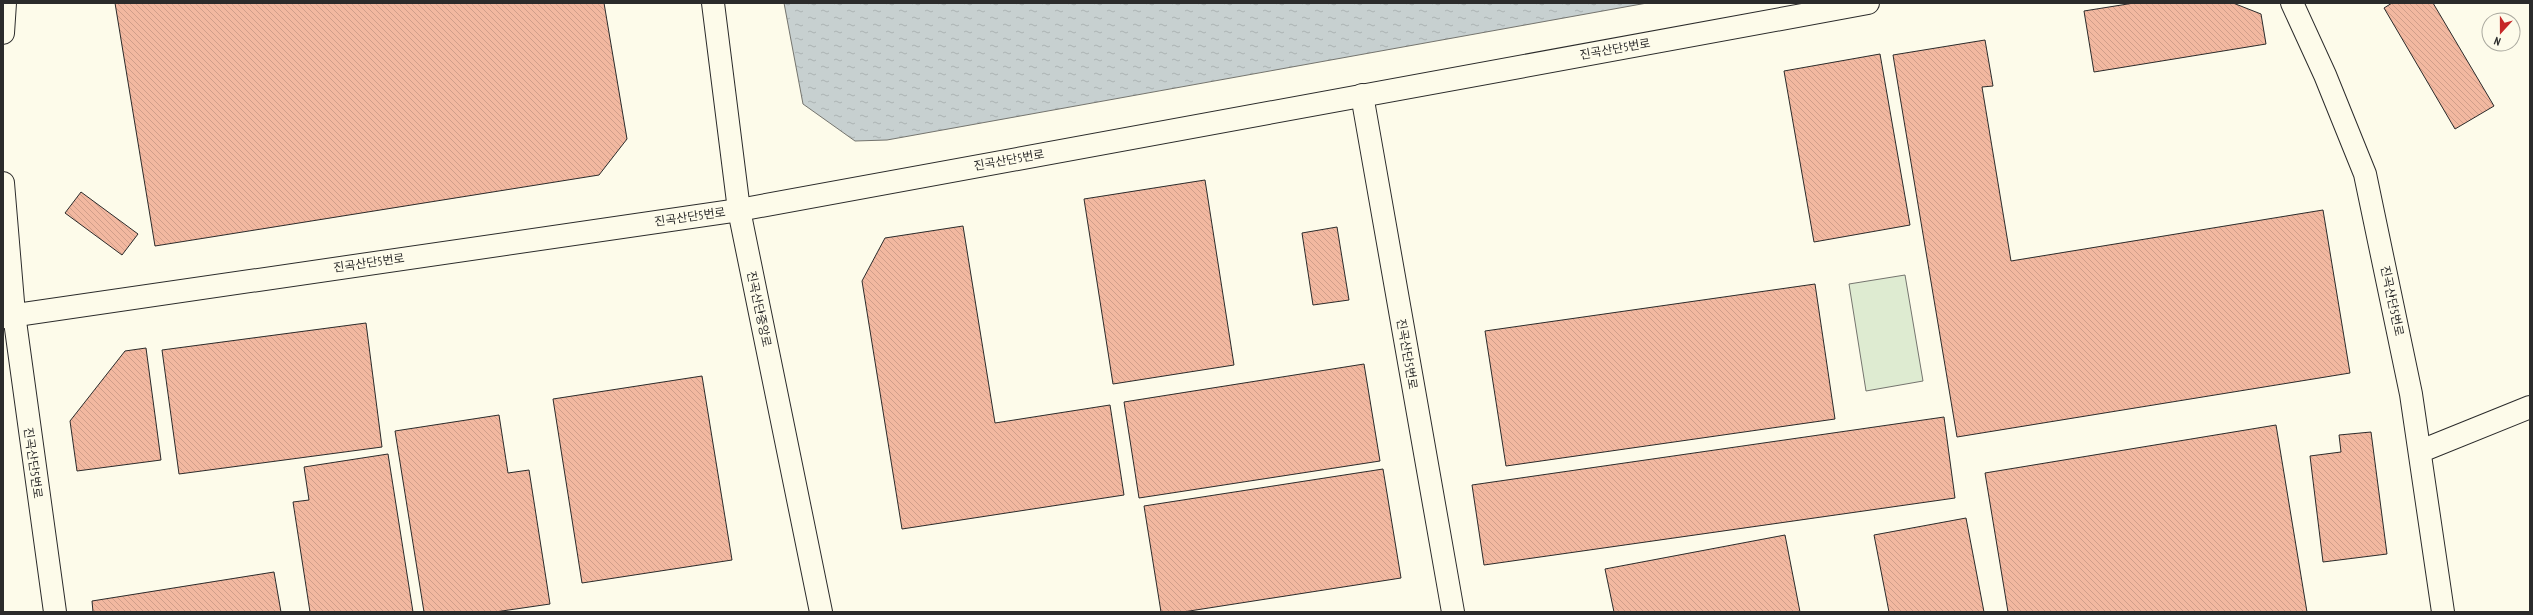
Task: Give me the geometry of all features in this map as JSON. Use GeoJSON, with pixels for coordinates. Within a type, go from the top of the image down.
{"type":"FeatureCollection","features":[{"type":"Feature","properties":{"kind":"street"},"geometry":{"type":"LineString","coordinates":[[3,33],[5,3]]}},
{"type":"Feature","properties":{"kind":"street","name":"진곡산단중앙로"},"geometry":{"type":"LineString","coordinates":[[713,3],[739,210],[821,612]]}},
{"type":"Feature","properties":{"kind":"street","name":"진곡산단5번로"},"geometry":{"type":"LineString","coordinates":[[55,612],[8,315],[739,210],[1868,3]]}},
{"type":"Feature","properties":{"kind":"street","name":"진곡산단5번로"},"geometry":{"type":"LineString","coordinates":[[2292,3],[2325,76],[2365,174],[2411,394],[2421,451],[2443,612]]}},
{"type":"Feature","properties":{"kind":"street","name":"진곡산단5번로"},"geometry":{"type":"LineString","coordinates":[[1362,95],[1452,612]]}},
{"type":"Feature","properties":{"kind":"street"},"geometry":{"type":"LineString","coordinates":[[3,183],[8,315]]}},
{"type":"Feature","properties":{"kind":"street"},"geometry":{"type":"LineString","coordinates":[[2421,451],[2530,407]]}},
{"type":"Feature","properties":{"kind":"green space"},"geometry":{"type":"Polygon","coordinates":[[[1905,275],[1923,381],[1866,391],[1849,284],[1905,275]]]}},
{"type":"Feature","properties":{"kind":"water"},"geometry":{"type":"Polygon","coordinates":[[[784,3],[1647,3],[887,140],[855,141],[803,104],[784,3]]]}},
{"type":"Feature","properties":{"kind":"building"},"geometry":{"type":"Polygon","coordinates":[[[115,3],[604,3],[627,139],[599,175],[155,246],[115,3]]]}},
{"type":"Feature","properties":{"kind":"building"},"geometry":{"type":"Polygon","coordinates":[[[2134,3],[2233,3],[2261,14],[2266,44],[2094,72],[2084,11],[2134,3]]]}},
{"type":"Feature","properties":{"kind":"building"},"geometry":{"type":"Polygon","coordinates":[[[2392,3],[2433,3],[2494,106],[2455,129],[2384,8],[2392,3]]]}},
{"type":"Feature","properties":{"kind":"building"},"geometry":{"type":"Polygon","coordinates":[[[1985,40],[1993,86],[1982,87],[2011,261],[2323,210],[2350,373],[1957,437],[1893,55],[1985,40]]]}},
{"type":"Feature","properties":{"kind":"building"},"geometry":{"type":"Polygon","coordinates":[[[1880,54],[1910,225],[1814,242],[1784,71],[1880,54]]]}},
{"type":"Feature","properties":{"kind":"building"},"geometry":{"type":"Polygon","coordinates":[[[1205,180],[1234,365],[1113,384],[1084,199],[1205,180]]]}},
{"type":"Feature","properties":{"kind":"building"},"geometry":{"type":"Polygon","coordinates":[[[81,192],[138,234],[122,255],[65,213],[81,192]]]}},
{"type":"Feature","properties":{"kind":"building"},"geometry":{"type":"Polygon","coordinates":[[[963,226],[995,423],[1110,405],[1124,495],[902,529],[862,281],[885,238],[963,226]]]}},
{"type":"Feature","properties":{"kind":"building"},"geometry":{"type":"Polygon","coordinates":[[[1337,227],[1349,300],[1313,305],[1302,233],[1337,227]]]}},
{"type":"Feature","properties":{"kind":"building"},"geometry":{"type":"Polygon","coordinates":[[[1815,284],[1835,419],[1506,466],[1485,331],[1815,284]]]}},
{"type":"Feature","properties":{"kind":"building"},"geometry":{"type":"Polygon","coordinates":[[[366,323],[382,447],[179,474],[162,350],[366,323]]]}},
{"type":"Feature","properties":{"kind":"building"},"geometry":{"type":"Polygon","coordinates":[[[146,348],[161,460],[77,471],[70,421],[125,351],[146,348]]]}},
{"type":"Feature","properties":{"kind":"building"},"geometry":{"type":"Polygon","coordinates":[[[1364,364],[1380,461],[1139,498],[1124,402],[1364,364]]]}},
{"type":"Feature","properties":{"kind":"building"},"geometry":{"type":"Polygon","coordinates":[[[702,376],[732,560],[582,583],[553,399],[702,376]]]}},
{"type":"Feature","properties":{"kind":"building"},"geometry":{"type":"Polygon","coordinates":[[[499,415],[508,473],[529,470],[550,604],[495,612],[424,612],[395,431],[499,415]]]}},
{"type":"Feature","properties":{"kind":"building"},"geometry":{"type":"Polygon","coordinates":[[[1944,417],[1955,498],[1484,565],[1472,485],[1944,417]]]}},
{"type":"Feature","properties":{"kind":"building"},"geometry":{"type":"Polygon","coordinates":[[[2276,425],[2307,612],[2008,612],[1985,473],[2276,425]]]}},
{"type":"Feature","properties":{"kind":"building"},"geometry":{"type":"Polygon","coordinates":[[[2371,432],[2387,554],[2323,562],[2310,456],[2341,452],[2339,435],[2371,432]]]}},
{"type":"Feature","properties":{"kind":"building"},"geometry":{"type":"Polygon","coordinates":[[[388,454],[413,612],[310,612],[293,502],[309,500],[304,467],[388,454]]]}},
{"type":"Feature","properties":{"kind":"building"},"geometry":{"type":"Polygon","coordinates":[[[1383,469],[1401,578],[1183,612],[1161,612],[1144,506],[1383,469]]]}},
{"type":"Feature","properties":{"kind":"building"},"geometry":{"type":"Polygon","coordinates":[[[1966,518],[1984,612],[1889,612],[1874,535],[1966,518]]]}},
{"type":"Feature","properties":{"kind":"building"},"geometry":{"type":"Polygon","coordinates":[[[1785,535],[1800,612],[1614,612],[1605,569],[1785,535]]]}},
{"type":"Feature","properties":{"kind":"building"},"geometry":{"type":"Polygon","coordinates":[[[274,572],[281,612],[93,612],[92,601],[274,572]]]}}]}
